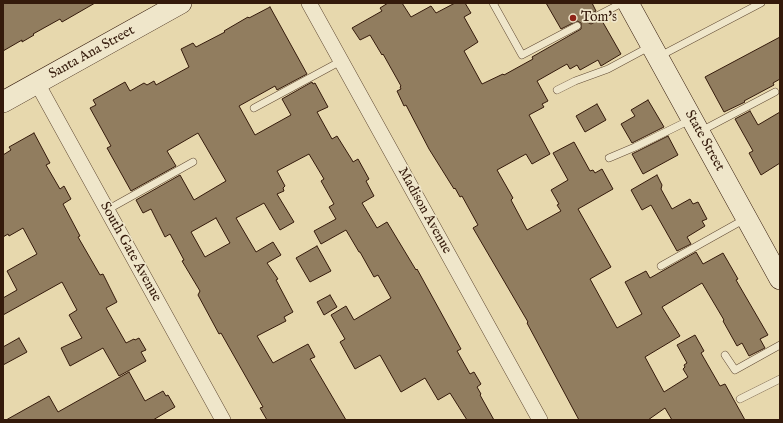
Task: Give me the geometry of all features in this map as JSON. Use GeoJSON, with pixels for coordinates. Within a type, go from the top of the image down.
{"type":"FeatureCollection","features":[{"type":"Feature","properties":{"kind":"main road","name":"Santa Ana Street"},"geometry":{"type":"LineString","coordinates":[[3,102],[181,3]]}},
{"type":"Feature","properties":{"kind":"main road","name":"State Street"},"geometry":{"type":"LineString","coordinates":[[628,3],[780,279]]}},
{"type":"Feature","properties":{"kind":"street","name":"Madison Avenue"},"geometry":{"type":"LineString","coordinates":[[309,3],[540,420]]}},
{"type":"Feature","properties":{"kind":"street","name":"South Gate Avenue"},"geometry":{"type":"LineString","coordinates":[[37,83],[223,420]]}},
{"type":"Feature","properties":{"kind":"lane"},"geometry":{"type":"LineString","coordinates":[[493,3],[522,55],[577,26]]}},
{"type":"Feature","properties":{"kind":"lane"},"geometry":{"type":"LineString","coordinates":[[591,19],[622,3]]}},
{"type":"Feature","properties":{"kind":"lane"},"geometry":{"type":"LineString","coordinates":[[557,90],[608,68],[654,52],[761,3]]}},
{"type":"Feature","properties":{"kind":"lane"},"geometry":{"type":"LineString","coordinates":[[254,108],[341,61]]}},
{"type":"Feature","properties":{"kind":"lane"},"geometry":{"type":"LineString","coordinates":[[609,158],[775,92]]}},
{"type":"Feature","properties":{"kind":"lane"},"geometry":{"type":"LineString","coordinates":[[107,210],[192,162]]}},
{"type":"Feature","properties":{"kind":"lane"},"geometry":{"type":"LineString","coordinates":[[661,266],[747,218]]}},
{"type":"Feature","properties":{"kind":"lane"},"geometry":{"type":"LineString","coordinates":[[725,355],[735,370],[780,346]]}},
{"type":"Feature","properties":{"kind":"lane"},"geometry":{"type":"LineString","coordinates":[[740,399],[780,379]]}},
{"type":"Feature","properties":{"kind":"building"},"geometry":{"type":"Polygon","coordinates":[[[3,3],[95,3],[62,22],[60,19],[22,42],[22,40],[3,51],[3,3]]]}},
{"type":"Feature","properties":{"kind":"building"},"geometry":{"type":"Polygon","coordinates":[[[388,3],[402,3],[411,17],[431,6],[436,13],[455,3],[465,3],[471,13],[464,17],[478,42],[464,51],[482,84],[503,74],[504,75],[533,59],[532,57],[581,29],[581,23],[577,21],[561,29],[546,3],[592,3],[596,11],[587,16],[587,22],[591,24],[601,19],[621,54],[601,66],[598,60],[580,70],[577,65],[570,69],[567,64],[537,81],[548,101],[542,104],[544,107],[529,115],[550,154],[532,164],[526,154],[497,170],[513,198],[511,200],[527,230],[561,211],[557,205],[559,204],[551,190],[568,180],[553,153],[574,142],[590,171],[593,170],[595,173],[602,169],[613,189],[578,209],[611,267],[590,279],[617,328],[642,314],[625,282],[646,271],[650,278],[696,252],[703,264],[723,253],[738,279],[736,280],[768,335],[760,339],[765,348],[749,356],[742,343],[737,346],[723,321],[724,320],[702,283],[662,307],[680,336],[645,357],[664,392],[688,377],[683,369],[685,367],[684,365],[687,363],[677,345],[695,335],[704,351],[701,353],[720,386],[725,384],[745,420],[672,420],[665,408],[648,420],[579,420],[527,323],[528,322],[473,228],[478,225],[462,196],[460,197],[455,188],[454,189],[429,149],[406,105],[404,106],[397,91],[401,89],[401,86],[383,54],[382,55],[370,35],[360,40],[352,28],[382,11],[380,8],[388,3]]]}},
{"type":"Feature","properties":{"kind":"building"},"geometry":{"type":"Polygon","coordinates":[[[270,7],[307,74],[277,90],[275,86],[239,106],[255,135],[291,115],[282,99],[312,82],[313,84],[315,83],[328,107],[317,112],[332,139],[337,136],[353,162],[358,159],[369,179],[366,181],[374,196],[362,203],[377,228],[387,222],[416,270],[417,269],[461,349],[457,351],[470,374],[474,372],[481,384],[477,387],[494,420],[467,420],[450,393],[438,400],[425,378],[401,392],[380,355],[355,369],[340,342],[345,339],[331,315],[346,306],[354,320],[391,298],[378,275],[374,277],[346,230],[321,244],[314,231],[336,219],[329,207],[334,204],[321,181],[324,179],[309,154],[277,171],[285,186],[283,188],[284,191],[277,194],[294,222],[280,230],[264,203],[236,218],[256,252],[273,242],[281,255],[267,263],[278,279],[276,280],[293,312],[284,317],[286,321],[257,336],[273,363],[308,344],[315,357],[310,359],[346,420],[267,420],[260,408],[263,407],[221,333],[219,334],[198,295],[200,291],[182,261],[184,260],[170,234],[165,237],[151,209],[143,213],[136,200],[180,175],[194,200],[226,181],[198,133],[167,151],[176,166],[131,191],[107,148],[111,146],[90,108],[96,105],[93,100],[125,82],[130,91],[144,83],[147,85],[154,81],[156,85],[189,67],[181,49],[193,43],[196,47],[225,32],[224,31],[248,17],[249,18],[270,7]],[[216,218],[191,232],[205,257],[230,243],[216,218]]]}},
{"type":"Feature","properties":{"kind":"building"},"geometry":{"type":"Polygon","coordinates":[[[780,37],[780,79],[773,83],[774,85],[724,112],[705,77],[780,37]]]}},
{"type":"Feature","properties":{"kind":"building"},"geometry":{"type":"Polygon","coordinates":[[[648,100],[664,127],[632,143],[621,124],[635,116],[631,110],[648,100]]]}},
{"type":"Feature","properties":{"kind":"building"},"geometry":{"type":"Polygon","coordinates":[[[597,104],[606,120],[585,132],[576,116],[597,104]]]}},
{"type":"Feature","properties":{"kind":"building"},"geometry":{"type":"Polygon","coordinates":[[[750,111],[758,125],[780,112],[780,163],[761,175],[749,153],[753,151],[735,119],[750,111]]]}},
{"type":"Feature","properties":{"kind":"building"},"geometry":{"type":"Polygon","coordinates":[[[34,133],[50,163],[46,165],[60,189],[64,186],[71,199],[63,204],[80,236],[78,237],[100,275],[103,274],[117,302],[106,308],[126,343],[139,338],[146,350],[141,352],[146,361],[119,376],[103,348],[70,366],[61,348],[82,338],[69,315],[77,310],[62,282],[3,315],[3,298],[17,290],[7,271],[37,254],[23,228],[9,236],[8,234],[3,237],[3,155],[11,150],[9,147],[34,133]]]}},
{"type":"Feature","properties":{"kind":"building"},"geometry":{"type":"Polygon","coordinates":[[[668,136],[678,155],[643,174],[632,154],[668,136]]]}},
{"type":"Feature","properties":{"kind":"building"},"geometry":{"type":"Polygon","coordinates":[[[657,175],[662,185],[661,189],[672,209],[690,199],[693,204],[698,202],[707,219],[702,221],[705,226],[687,237],[691,244],[677,251],[651,205],[642,210],[631,190],[657,175]]]}},
{"type":"Feature","properties":{"kind":"building"},"geometry":{"type":"Polygon","coordinates":[[[317,246],[331,271],[310,282],[296,258],[317,246]]]}},
{"type":"Feature","properties":{"kind":"building"},"geometry":{"type":"Polygon","coordinates":[[[330,295],[337,307],[324,315],[317,302],[330,295]]]}},
{"type":"Feature","properties":{"kind":"building"},"geometry":{"type":"Polygon","coordinates":[[[19,338],[27,352],[3,365],[3,347],[19,338]]]}},
{"type":"Feature","properties":{"kind":"building"},"geometry":{"type":"Polygon","coordinates":[[[129,372],[145,401],[163,391],[166,396],[168,395],[175,407],[153,420],[6,420],[49,396],[58,412],[129,372]]]}},
{"type":"Feature","properties":{"kind":"place","name":"Tom's"},"geometry":{"type":"Point","coordinates":[573,18]}}]}
